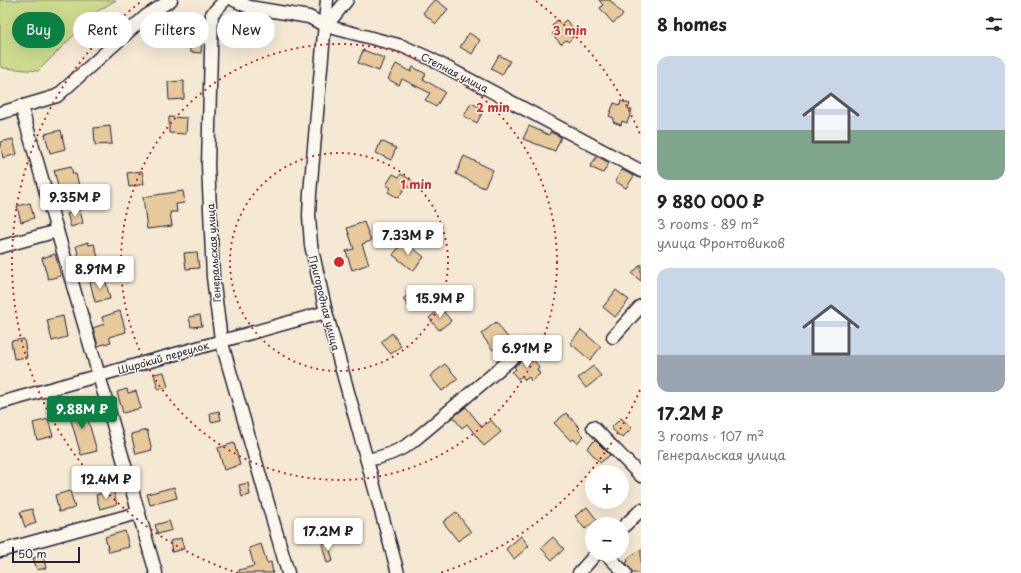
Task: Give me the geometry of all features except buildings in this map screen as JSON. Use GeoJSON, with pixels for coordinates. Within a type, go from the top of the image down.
{"type":"FeatureCollection","features":[{"type":"Feature","properties":{"kind":"street"},"geometry":{"type":"LineString","coordinates":[[2,109],[21,106],[57,96],[146,16],[171,0]]}},
{"type":"Feature","properties":{"kind":"street","name":"Генеральская улица"},"geometry":{"type":"LineString","coordinates":[[225,0],[212,14],[208,165],[212,277],[221,340],[288,573]]}},
{"type":"Feature","properties":{"kind":"street","name":"Степная улица"},"geometry":{"type":"LineString","coordinates":[[234,0],[249,7],[309,17],[326,26],[402,46],[429,58],[641,171]]}},
{"type":"Feature","properties":{"kind":"street","name":"Пригородная улица"},"geometry":{"type":"LineString","coordinates":[[327,0],[309,216],[311,245],[326,312],[398,573]]}},
{"type":"Feature","properties":{"kind":"street"},"geometry":{"type":"LineString","coordinates":[[326,26],[348,0]]}},
{"type":"Feature","properties":{"kind":"street"},"geometry":{"type":"LineString","coordinates":[[21,106],[156,573]]}},
{"type":"Feature","properties":{"kind":"street"},"geometry":{"type":"LineString","coordinates":[[0,247],[57,231]]}},
{"type":"Feature","properties":{"kind":"street"},"geometry":{"type":"LineString","coordinates":[[613,337],[641,306]]}},
{"type":"Feature","properties":{"kind":"street","name":"Широкий переулок"},"geometry":{"type":"LineString","coordinates":[[0,403],[221,340],[326,312]]}},
{"type":"Feature","properties":{"kind":"street"},"geometry":{"type":"LineString","coordinates":[[367,460],[399,451],[412,442],[528,345]]}},
{"type":"Feature","properties":{"kind":"street"},"geometry":{"type":"LineString","coordinates":[[593,427],[641,476]]}},
{"type":"Feature","properties":{"kind":"street"},"geometry":{"type":"LineString","coordinates":[[629,521],[641,510]]}},
{"type":"Feature","properties":{"kind":"street"},"geometry":{"type":"LineString","coordinates":[[0,552],[138,513]]}},
{"type":"Feature","properties":{"kind":"street"},"geometry":{"type":"LineString","coordinates":[[579,573],[590,561]]}},
{"type":"Feature","properties":{"kind":"street"},"geometry":{"type":"LineString","coordinates":[[613,561],[625,573]]}},
{"type":"Feature","properties":{"kind":"green space"},"geometry":{"type":"Polygon","coordinates":[[[0,0],[116,0],[97,12],[73,12],[73,36],[65,44],[65,12],[12,12],[12,48],[61,48],[38,71],[4,68],[0,66],[0,0]]]}}]}
